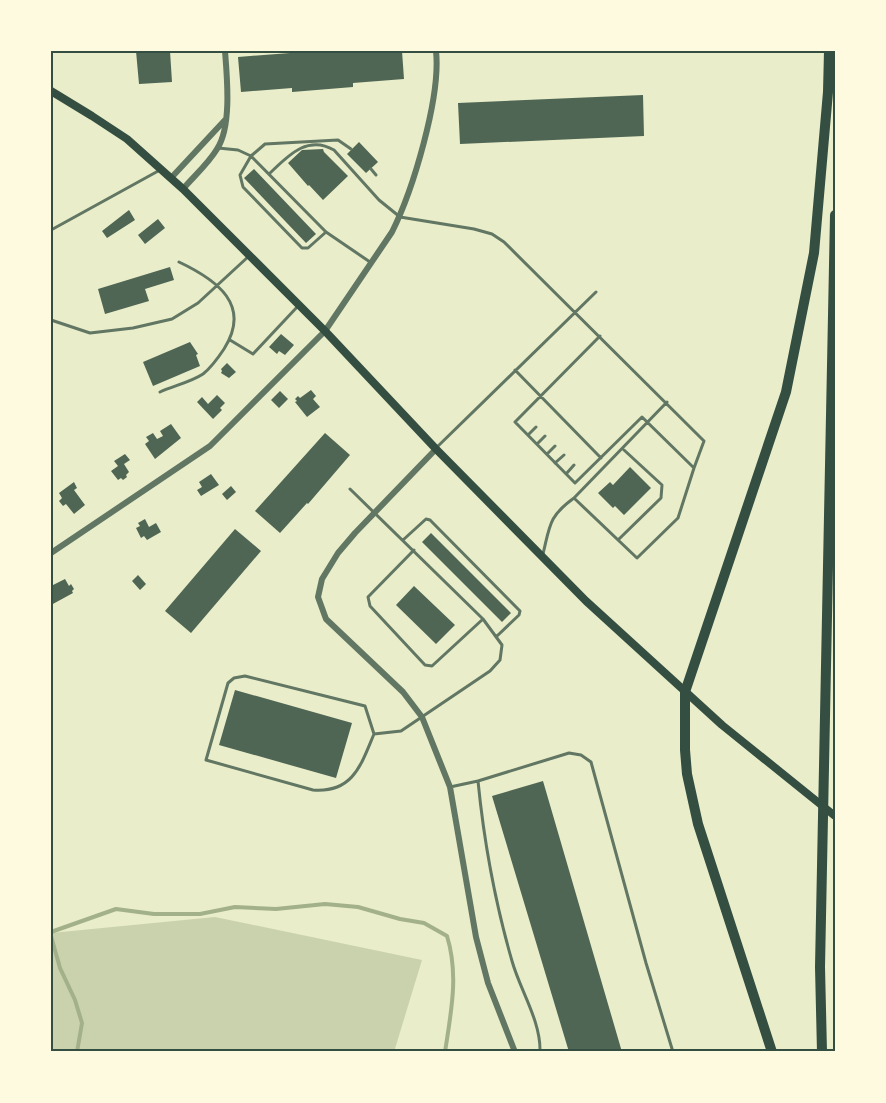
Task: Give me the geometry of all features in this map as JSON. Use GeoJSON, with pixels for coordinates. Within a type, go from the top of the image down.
{"type":"FeatureCollection","features":[{"type":"Feature","properties":{"kind":"highway"},"geometry":{"type":"LineString","coordinates":[[772,1052],[701,834],[690,793],[685,750],[685,692],[789,381],[814,253],[828,92],[829,51]]}},
{"type":"Feature","properties":{"kind":"highway"},"geometry":{"type":"LineString","coordinates":[[822,1052],[820,967],[835,215]]}},
{"type":"Feature","properties":{"kind":"main road"},"geometry":{"type":"LineString","coordinates":[[51,92],[127,139],[183,189],[325,331],[436,449],[586,602],[685,692],[835,816]]}},
{"type":"Feature","properties":{"kind":"street"},"geometry":{"type":"LineString","coordinates":[[183,189],[218,148],[224,133],[227,99],[225,51]]}},
{"type":"Feature","properties":{"kind":"street"},"geometry":{"type":"LineString","coordinates":[[51,553],[210,446],[325,331],[400,217],[426,132],[435,92],[436,51]]}},
{"type":"Feature","properties":{"kind":"street"},"geometry":{"type":"LineString","coordinates":[[171,178],[225,119]]}},
{"type":"Feature","properties":{"kind":"street"},"geometry":{"type":"LineString","coordinates":[[436,449],[374,512],[338,553],[322,579],[318,597],[326,619],[403,692],[422,717],[450,788],[476,937],[494,1001],[515,1052]]}},
{"type":"Feature","properties":{"kind":"lane"},"geometry":{"type":"LineString","coordinates":[[326,232],[308,248],[302,248],[243,188],[240,175],[251,156],[265,144],[338,140],[351,149]]}},
{"type":"Feature","properties":{"kind":"lane"},"geometry":{"type":"LineString","coordinates":[[269,174],[302,146],[327,146],[334,150],[379,200],[400,217],[437,222],[492,234],[504,242],[575,311],[704,441],[678,518],[637,558],[574,498]]}},
{"type":"Feature","properties":{"kind":"lane"},"geometry":{"type":"LineString","coordinates":[[218,148],[238,150],[251,156],[326,232],[371,263]]}},
{"type":"Feature","properties":{"kind":"lane"},"geometry":{"type":"LineString","coordinates":[[371,169],[376,176]]}},
{"type":"Feature","properties":{"kind":"lane"},"geometry":{"type":"LineString","coordinates":[[51,230],[162,170]]}},
{"type":"Feature","properties":{"kind":"lane"},"geometry":{"type":"LineString","coordinates":[[51,320],[90,333],[134,328],[172,319],[198,303],[250,255]]}},
{"type":"Feature","properties":{"kind":"lane"},"geometry":{"type":"LineString","coordinates":[[160,392],[202,374],[216,362],[234,331],[235,314],[230,301],[196,270],[179,262]]}},
{"type":"Feature","properties":{"kind":"lane"},"geometry":{"type":"LineString","coordinates":[[436,449],[596,292]]}},
{"type":"Feature","properties":{"kind":"lane"},"geometry":{"type":"LineString","coordinates":[[230,340],[253,354],[299,305]]}},
{"type":"Feature","properties":{"kind":"lane"},"geometry":{"type":"LineString","coordinates":[[600,336],[515,422],[575,483],[642,417],[694,468]]}},
{"type":"Feature","properties":{"kind":"lane"},"geometry":{"type":"LineString","coordinates":[[515,370],[601,458]]}},
{"type":"Feature","properties":{"kind":"lane"},"geometry":{"type":"LineString","coordinates":[[543,559],[552,520],[559,509],[574,498],[624,449],[667,402]]}},
{"type":"Feature","properties":{"kind":"lane"},"geometry":{"type":"LineString","coordinates":[[548,416],[554,410]]}},
{"type":"Feature","properties":{"kind":"lane"},"geometry":{"type":"LineString","coordinates":[[557,424],[562,419]]}},
{"type":"Feature","properties":{"kind":"lane"},"geometry":{"type":"LineString","coordinates":[[528,435],[536,427]]}},
{"type":"Feature","properties":{"kind":"lane"},"geometry":{"type":"LineString","coordinates":[[567,434],[572,429]]}},
{"type":"Feature","properties":{"kind":"lane"},"geometry":{"type":"LineString","coordinates":[[537,444],[545,436]]}},
{"type":"Feature","properties":{"kind":"lane"},"geometry":{"type":"LineString","coordinates":[[575,443],[581,438]]}},
{"type":"Feature","properties":{"kind":"lane"},"geometry":{"type":"LineString","coordinates":[[547,454],[555,446]]}},
{"type":"Feature","properties":{"kind":"lane"},"geometry":{"type":"LineString","coordinates":[[585,453],[591,448]]}},
{"type":"Feature","properties":{"kind":"lane"},"geometry":{"type":"LineString","coordinates":[[618,540],[661,498],[662,485],[624,449]]}},
{"type":"Feature","properties":{"kind":"lane"},"geometry":{"type":"LineString","coordinates":[[555,463],[564,454]]}},
{"type":"Feature","properties":{"kind":"lane"},"geometry":{"type":"LineString","coordinates":[[566,474],[574,465]]}},
{"type":"Feature","properties":{"kind":"lane"},"geometry":{"type":"LineString","coordinates":[[350,489],[483,619],[502,645],[500,660],[490,671],[401,731],[374,734]]}},
{"type":"Feature","properties":{"kind":"lane"},"geometry":{"type":"LineString","coordinates":[[403,540],[426,519],[430,520],[520,611],[519,615],[497,636]]}},
{"type":"Feature","properties":{"kind":"lane"},"geometry":{"type":"LineString","coordinates":[[414,550],[368,597],[370,606],[425,665],[432,666],[483,619]]}},
{"type":"Feature","properties":{"kind":"lane"},"geometry":{"type":"LineString","coordinates":[[245,676],[365,706],[374,734],[354,775],[342,786],[328,791],[314,790],[206,760],[228,683],[234,678],[245,676]]}},
{"type":"Feature","properties":{"kind":"lane"},"geometry":{"type":"LineString","coordinates":[[450,788],[569,753],[581,755],[591,762],[673,1052]]}},
{"type":"Feature","properties":{"kind":"lane"},"geometry":{"type":"LineString","coordinates":[[478,781],[496,900],[513,964],[541,1039],[540,1052]]}},
{"type":"Feature","properties":{"kind":"green space"},"geometry":{"type":"Polygon","coordinates":[[[215,917],[422,960],[394,1052],[51,1052],[51,933],[215,917]]]}},
{"type":"Feature","properties":{"kind":"building"},"geometry":{"type":"Polygon","coordinates":[[[136,51],[170,51],[172,82],[139,84],[136,51]]]}},
{"type":"Feature","properties":{"kind":"building"},"geometry":{"type":"Polygon","coordinates":[[[289,51],[402,51],[404,79],[353,83],[353,87],[292,92],[292,88],[241,92],[238,57],[290,53],[289,51]]]}},
{"type":"Feature","properties":{"kind":"building"},"geometry":{"type":"Polygon","coordinates":[[[643,95],[644,136],[460,144],[458,103],[643,95]]]}},
{"type":"Feature","properties":{"kind":"building"},"geometry":{"type":"Polygon","coordinates":[[[359,142],[378,162],[366,173],[347,154],[359,142]]]}},
{"type":"Feature","properties":{"kind":"building"},"geometry":{"type":"Polygon","coordinates":[[[323,149],[348,176],[323,200],[288,163],[302,150],[323,149]]]}},
{"type":"Feature","properties":{"kind":"building"},"geometry":{"type":"Polygon","coordinates":[[[254,169],[316,234],[306,243],[244,178],[254,169]]]}},
{"type":"Feature","properties":{"kind":"building"},"geometry":{"type":"Polygon","coordinates":[[[129,210],[135,220],[107,238],[102,231],[129,210]]]}},
{"type":"Feature","properties":{"kind":"building"},"geometry":{"type":"Polygon","coordinates":[[[158,219],[165,228],[145,244],[138,235],[158,219]]]}},
{"type":"Feature","properties":{"kind":"building"},"geometry":{"type":"Polygon","coordinates":[[[170,267],[174,280],[145,289],[149,301],[105,314],[98,289],[170,267]]]}},
{"type":"Feature","properties":{"kind":"building"},"geometry":{"type":"Polygon","coordinates":[[[281,334],[294,345],[285,355],[279,351],[277,354],[269,347],[281,334]]]}},
{"type":"Feature","properties":{"kind":"building"},"geometry":{"type":"Polygon","coordinates":[[[190,342],[198,354],[196,355],[200,366],[153,386],[143,362],[190,342]]]}},
{"type":"Feature","properties":{"kind":"building"},"geometry":{"type":"Polygon","coordinates":[[[227,363],[236,372],[229,378],[221,373],[221,369],[227,363]]]}},
{"type":"Feature","properties":{"kind":"building"},"geometry":{"type":"Polygon","coordinates":[[[311,390],[316,396],[313,399],[320,407],[307,417],[295,399],[311,390]]]}},
{"type":"Feature","properties":{"kind":"building"},"geometry":{"type":"Polygon","coordinates":[[[280,391],[288,399],[279,408],[271,400],[280,391]]]}},
{"type":"Feature","properties":{"kind":"building"},"geometry":{"type":"Polygon","coordinates":[[[217,395],[225,403],[213,419],[197,402],[202,397],[208,404],[217,395]]]}},
{"type":"Feature","properties":{"kind":"building"},"geometry":{"type":"Polygon","coordinates":[[[171,424],[181,438],[155,459],[145,444],[149,441],[146,437],[153,433],[157,439],[163,436],[160,431],[171,424]]]}},
{"type":"Feature","properties":{"kind":"building"},"geometry":{"type":"Polygon","coordinates":[[[325,433],[350,455],[280,533],[255,511],[325,433]]]}},
{"type":"Feature","properties":{"kind":"building"},"geometry":{"type":"Polygon","coordinates":[[[125,454],[130,460],[124,464],[129,472],[123,480],[121,478],[118,480],[111,471],[118,466],[114,461],[125,454]]]}},
{"type":"Feature","properties":{"kind":"building"},"geometry":{"type":"Polygon","coordinates":[[[630,467],[651,488],[624,515],[598,493],[610,482],[613,485],[630,467]]]}},
{"type":"Feature","properties":{"kind":"building"},"geometry":{"type":"Polygon","coordinates":[[[211,474],[219,485],[201,496],[197,490],[202,487],[199,482],[211,474]]]}},
{"type":"Feature","properties":{"kind":"building"},"geometry":{"type":"Polygon","coordinates":[[[74,482],[77,488],[74,490],[85,505],[74,514],[66,504],[63,506],[59,501],[62,498],[59,493],[74,482]]]}},
{"type":"Feature","properties":{"kind":"building"},"geometry":{"type":"Polygon","coordinates":[[[231,486],[236,492],[227,500],[222,494],[231,486]]]}},
{"type":"Feature","properties":{"kind":"building"},"geometry":{"type":"Polygon","coordinates":[[[145,519],[149,527],[156,523],[161,532],[147,540],[144,536],[141,538],[136,528],[140,526],[138,523],[145,519]]]}},
{"type":"Feature","properties":{"kind":"building"},"geometry":{"type":"Polygon","coordinates":[[[235,529],[261,551],[191,633],[165,611],[235,529]]]}},
{"type":"Feature","properties":{"kind":"building"},"geometry":{"type":"Polygon","coordinates":[[[431,533],[511,613],[502,622],[422,542],[431,533]]]}},
{"type":"Feature","properties":{"kind":"building"},"geometry":{"type":"Polygon","coordinates":[[[138,575],[146,584],[140,590],[132,581],[138,575]]]}},
{"type":"Feature","properties":{"kind":"building"},"geometry":{"type":"Polygon","coordinates":[[[65,579],[74,589],[73,593],[51,605],[51,586],[65,579]]]}},
{"type":"Feature","properties":{"kind":"building"},"geometry":{"type":"Polygon","coordinates":[[[414,586],[455,625],[436,644],[396,605],[414,586]]]}},
{"type":"Feature","properties":{"kind":"building"},"geometry":{"type":"Polygon","coordinates":[[[235,690],[352,723],[336,778],[219,745],[235,690]]]}},
{"type":"Feature","properties":{"kind":"building"},"geometry":{"type":"Polygon","coordinates":[[[543,781],[622,1052],[569,1052],[492,796],[543,781]]]}},
{"type":"Feature","properties":{"kind":"waterway"},"geometry":{"type":"LineString","coordinates":[[51,932],[116,909],[154,914],[200,914],[235,907],[276,909],[325,904],[358,907],[424,923],[447,936],[451,951],[453,994],[445,1052]]}},
{"type":"Feature","properties":{"kind":"waterway"},"geometry":{"type":"LineString","coordinates":[[51,936],[60,968],[75,1000],[82,1023],[77,1052]]}}]}
